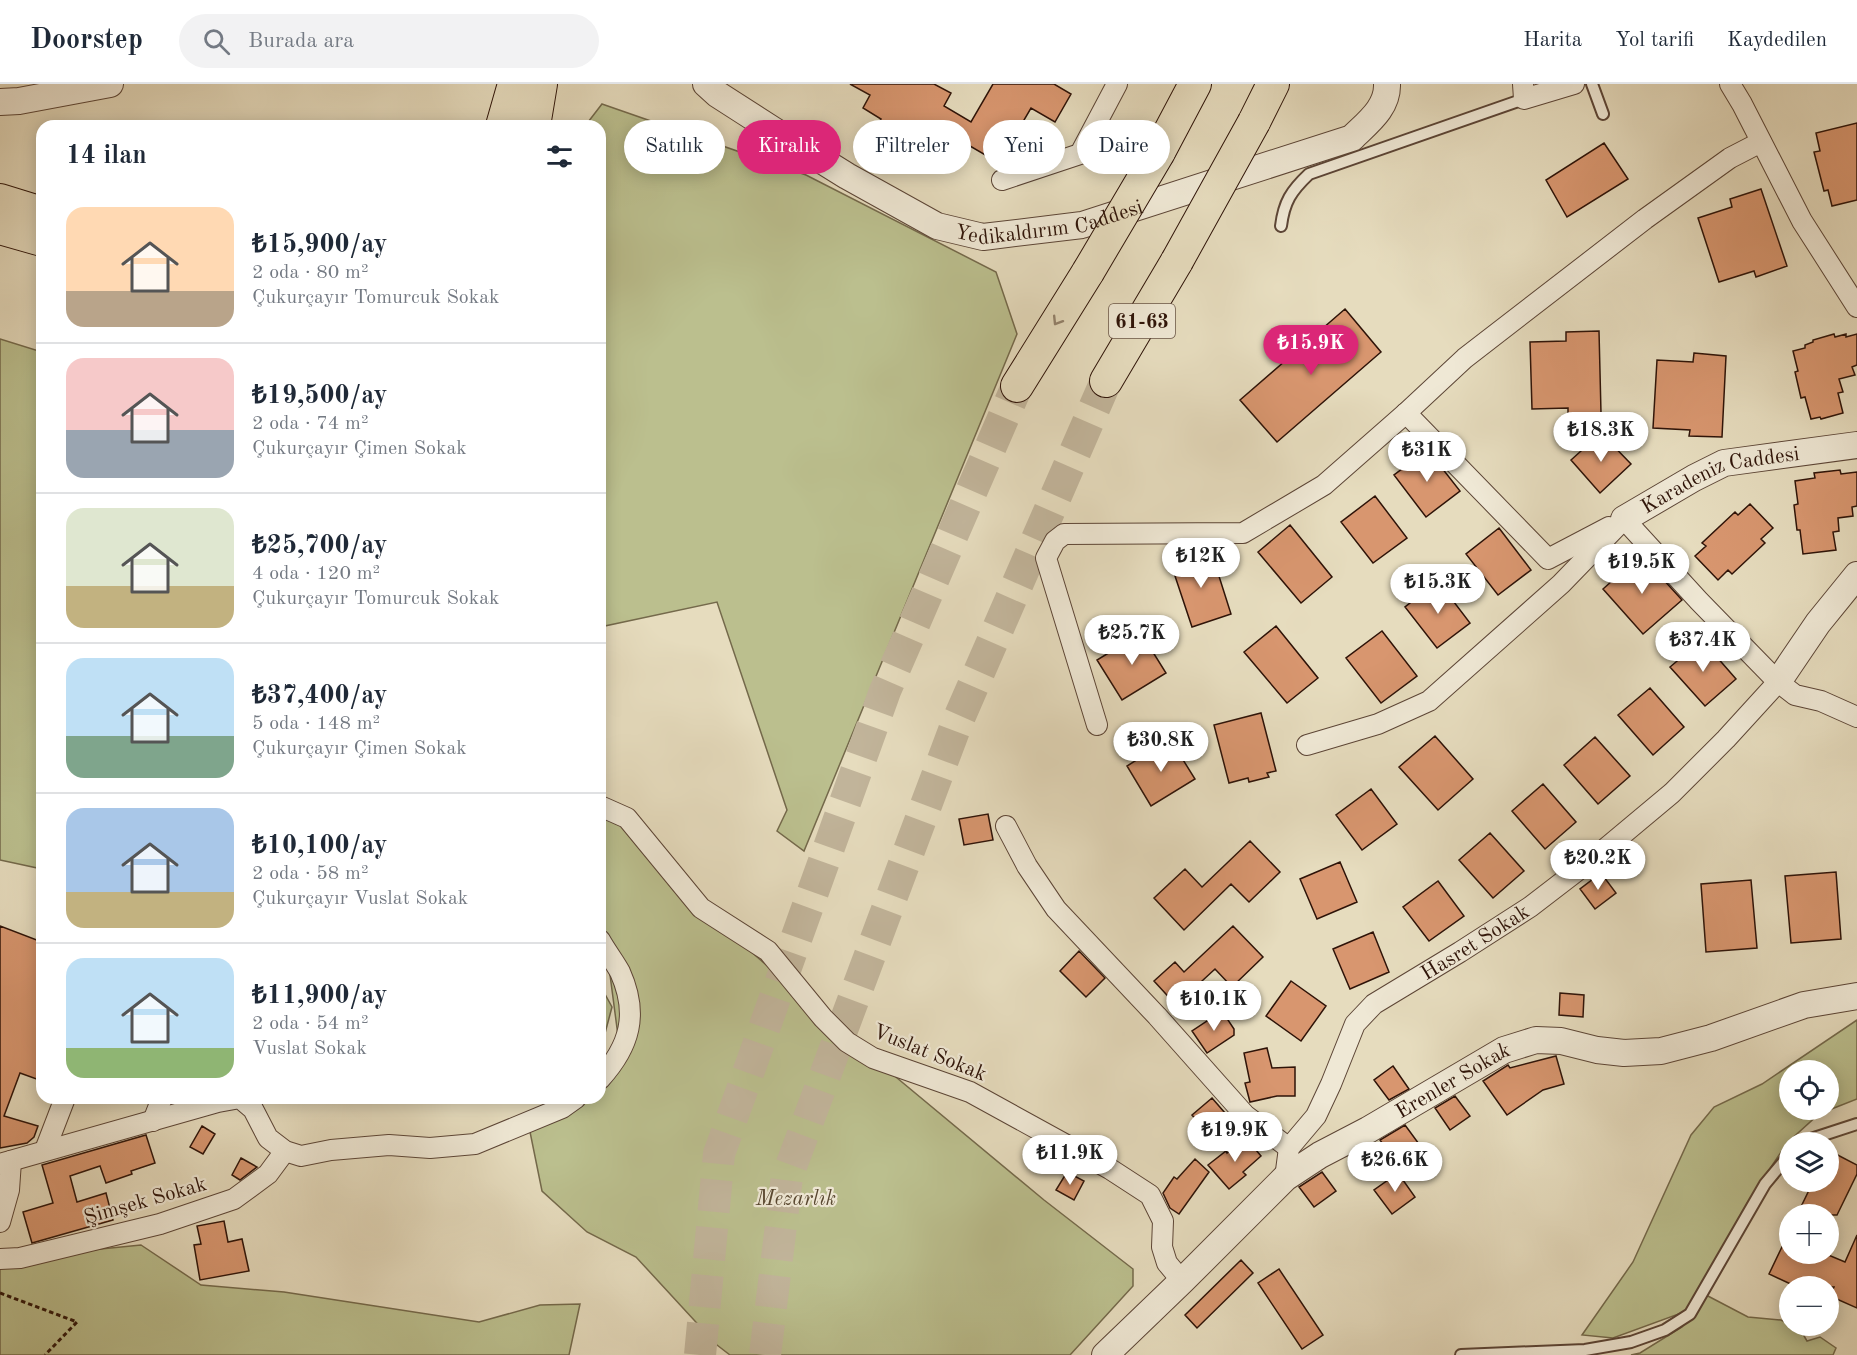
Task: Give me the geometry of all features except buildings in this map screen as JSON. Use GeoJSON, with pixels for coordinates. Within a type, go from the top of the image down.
{"type":"FeatureCollection","features":[{"type":"Feature","properties":{"kind":"main road"},"geometry":{"type":"LineString","coordinates":[[504,120],[514,84]]}},
{"type":"Feature","properties":{"kind":"main road"},"geometry":{"type":"LineString","coordinates":[[535,120],[541,84]]}},
{"type":"Feature","properties":{"kind":"main road"},"geometry":{"type":"LineString","coordinates":[[1017,386],[1159,152],[1195,84]]}},
{"type":"Feature","properties":{"kind":"main road","name":"61-63"},"geometry":{"type":"LineString","coordinates":[[1106,381],[1178,261],[1273,84]]}},
{"type":"Feature","properties":{"kind":"main road"},"geometry":{"type":"LineString","coordinates":[[0,200],[36,211]]}},
{"type":"Feature","properties":{"kind":"main road"},"geometry":{"type":"LineString","coordinates":[[0,228],[36,238]]}},
{"type":"Feature","properties":{"kind":"street"},"geometry":{"type":"LineString","coordinates":[[0,102],[19,101],[110,84]]}},
{"type":"Feature","properties":{"kind":"street","name":"Yedikaldırım Caddesi"},"geometry":{"type":"LineString","coordinates":[[706,84],[717,94],[829,164],[937,226],[983,237],[1082,225],[1352,138],[1378,112],[1388,94],[1387,84]]}},
{"type":"Feature","properties":{"kind":"street"},"geometry":{"type":"LineString","coordinates":[[1002,180],[1080,154],[1118,84]]}},
{"type":"Feature","properties":{"kind":"street"},"geometry":{"type":"LineString","coordinates":[[1523,91],[1574,84]]}},
{"type":"Feature","properties":{"kind":"street"},"geometry":{"type":"LineString","coordinates":[[1730,84],[1802,221],[1857,307]]}},
{"type":"Feature","properties":{"kind":"street"},"geometry":{"type":"LineString","coordinates":[[1097,725],[1046,558],[1054,541],[1064,534],[1244,532],[1324,485],[1465,358],[1644,219],[1730,158],[1761,142]]}},
{"type":"Feature","properties":{"kind":"street"},"geometry":{"type":"LineString","coordinates":[[1406,413],[1548,559],[1624,519],[1778,682],[1795,695],[1821,701],[1857,717]]}},
{"type":"Feature","properties":{"kind":"street","name":"Karadeniz Caddesi"},"geometry":{"type":"LineString","coordinates":[[1307,746],[1378,724],[1429,701],[1561,584],[1624,519],[1694,478],[1724,463],[1857,445]]}},
{"type":"Feature","properties":{"kind":"street","name":"Hasret Sokak"},"geometry":{"type":"LineString","coordinates":[[1289,1148],[1316,1116],[1355,1024],[1374,1004],[1530,907],[1599,854],[1672,793],[1778,682],[1818,622],[1857,575]]}},
{"type":"Feature","properties":{"kind":"street","name":"Vuslat Sokak"},"geometry":{"type":"LineString","coordinates":[[606,809],[627,818],[701,908],[768,951],[823,1018],[847,1042],[873,1058],[970,1092],[1110,1169],[1150,1195],[1163,1221],[1162,1247],[1167,1263],[1182,1281]]}},
{"type":"Feature","properties":{"kind":"street"},"geometry":{"type":"LineString","coordinates":[[1006,826],[1027,866],[1056,909],[1157,1016],[1245,1115],[1289,1148],[1285,1178]]}},
{"type":"Feature","properties":{"kind":"street"},"geometry":{"type":"LineString","coordinates":[[606,950],[620,973],[631,1009],[627,1037],[614,1063],[606,1072]]}},
{"type":"Feature","properties":{"kind":"street","name":"Erenler Sokak"},"geometry":{"type":"LineString","coordinates":[[1105,1355],[1285,1178],[1320,1155],[1368,1130],[1504,1050],[1536,1040],[1561,1041],[1597,1050],[1624,1053],[1661,1051],[1711,1038],[1804,1005],[1857,996]]}},
{"type":"Feature","properties":{"kind":"street"},"geometry":{"type":"LineString","coordinates":[[45,1150],[63,1104]]}},
{"type":"Feature","properties":{"kind":"street"},"geometry":{"type":"LineString","coordinates":[[153,1120],[160,1104]]}},
{"type":"Feature","properties":{"kind":"street"},"geometry":{"type":"LineString","coordinates":[[0,1222],[9,1190],[5,1162],[211,1104]]}},
{"type":"Feature","properties":{"kind":"street"},"geometry":{"type":"LineString","coordinates":[[247,1104],[253,1109],[268,1138],[285,1151],[301,1156],[331,1150],[389,1145],[430,1148],[475,1144],[568,1104]]}},
{"type":"Feature","properties":{"kind":"street","name":"Şimşek Sokak"},"geometry":{"type":"LineString","coordinates":[[0,1259],[20,1258],[160,1224],[234,1199],[268,1174],[285,1151]]}},
{"type":"Feature","properties":{"kind":"lane"},"geometry":{"type":"LineString","coordinates":[[1592,84],[1603,114]]}},
{"type":"Feature","properties":{"kind":"lane"},"geometry":{"type":"LineString","coordinates":[[1281,226],[1283,207],[1295,187],[1309,174],[1523,91]]}},
{"type":"Feature","properties":{"kind":"lane"},"geometry":{"type":"LineString","coordinates":[[1832,1132],[1857,1124]]}},
{"type":"Feature","properties":{"kind":"lane"},"geometry":{"type":"LineString","coordinates":[[1461,1355],[1585,1350],[1631,1342],[1665,1330],[1690,1314],[1765,1184],[1779,1167]]}},
{"type":"Feature","properties":{"kind":"path"},"geometry":{"type":"LineString","coordinates":[[0,1293],[77,1322],[45,1355]]}},
{"type":"Feature","properties":{"kind":"green space"},"geometry":{"type":"Polygon","coordinates":[[[602,104],[648,120],[624,120],[624,174],[725,174],[725,147],[737,151],[737,174],[806,175],[996,272],[1017,334],[804,851],[777,831],[787,810],[717,602],[606,626],[606,120],[590,120],[602,104]]]}},
{"type":"Feature","properties":{"kind":"green space"},"geometry":{"type":"Polygon","coordinates":[[[0,339],[36,350],[36,868],[0,860],[0,339]]]}},
{"type":"Feature","properties":{"kind":"green space","name":"Mezarlık"},"geometry":{"type":"Polygon","coordinates":[[[606,810],[701,908],[873,1058],[1044,1200],[1133,1269],[1133,1286],[1070,1355],[730,1355],[717,1345],[636,1257],[587,1232],[542,1191],[528,1122],[551,1104],[606,1104],[606,1062],[620,1051],[607,952],[606,810]]]}},
{"type":"Feature","properties":{"kind":"green space"},"geometry":{"type":"Polygon","coordinates":[[[606,996],[612,1007],[606,1030],[606,996]]]}},
{"type":"Feature","properties":{"kind":"green space"},"geometry":{"type":"Polygon","coordinates":[[[1857,1020],[1857,1099],[1839,1106],[1839,1060],[1798,1060],[1857,1020]]]}},
{"type":"Feature","properties":{"kind":"green space"},"geometry":{"type":"Polygon","coordinates":[[[1779,1073],[1779,1120],[1812,1120],[1799,1132],[1779,1132],[1779,1155],[1749,1200],[1687,1311],[1613,1338],[1582,1335],[1633,1262],[1691,1135],[1714,1107],[1762,1084],[1779,1073]]]}},
{"type":"Feature","properties":{"kind":"green space"},"geometry":{"type":"Polygon","coordinates":[[[141,1245],[201,1285],[284,1292],[479,1322],[540,1305],[580,1304],[569,1355],[0,1355],[0,1259],[141,1245]]]}},
{"type":"Feature","properties":{"kind":"green space"},"geometry":{"type":"Polygon","coordinates":[[[1706,1295],[1748,1317],[1779,1320],[1779,1336],[1804,1336],[1807,1341],[1820,1337],[1836,1348],[1833,1355],[1631,1355],[1640,1353],[1682,1327],[1706,1295]]]}},
{"type":"Feature","properties":{"kind":"tunnel"},"geometry":{"type":"LineString","coordinates":[[765,1355],[787,1177],[956,725],[1106,381]]}},
{"type":"Feature","properties":{"kind":"tunnel"},"geometry":{"type":"LineString","coordinates":[[700,1355],[719,1154],[885,691],[1017,386]]}}]}
